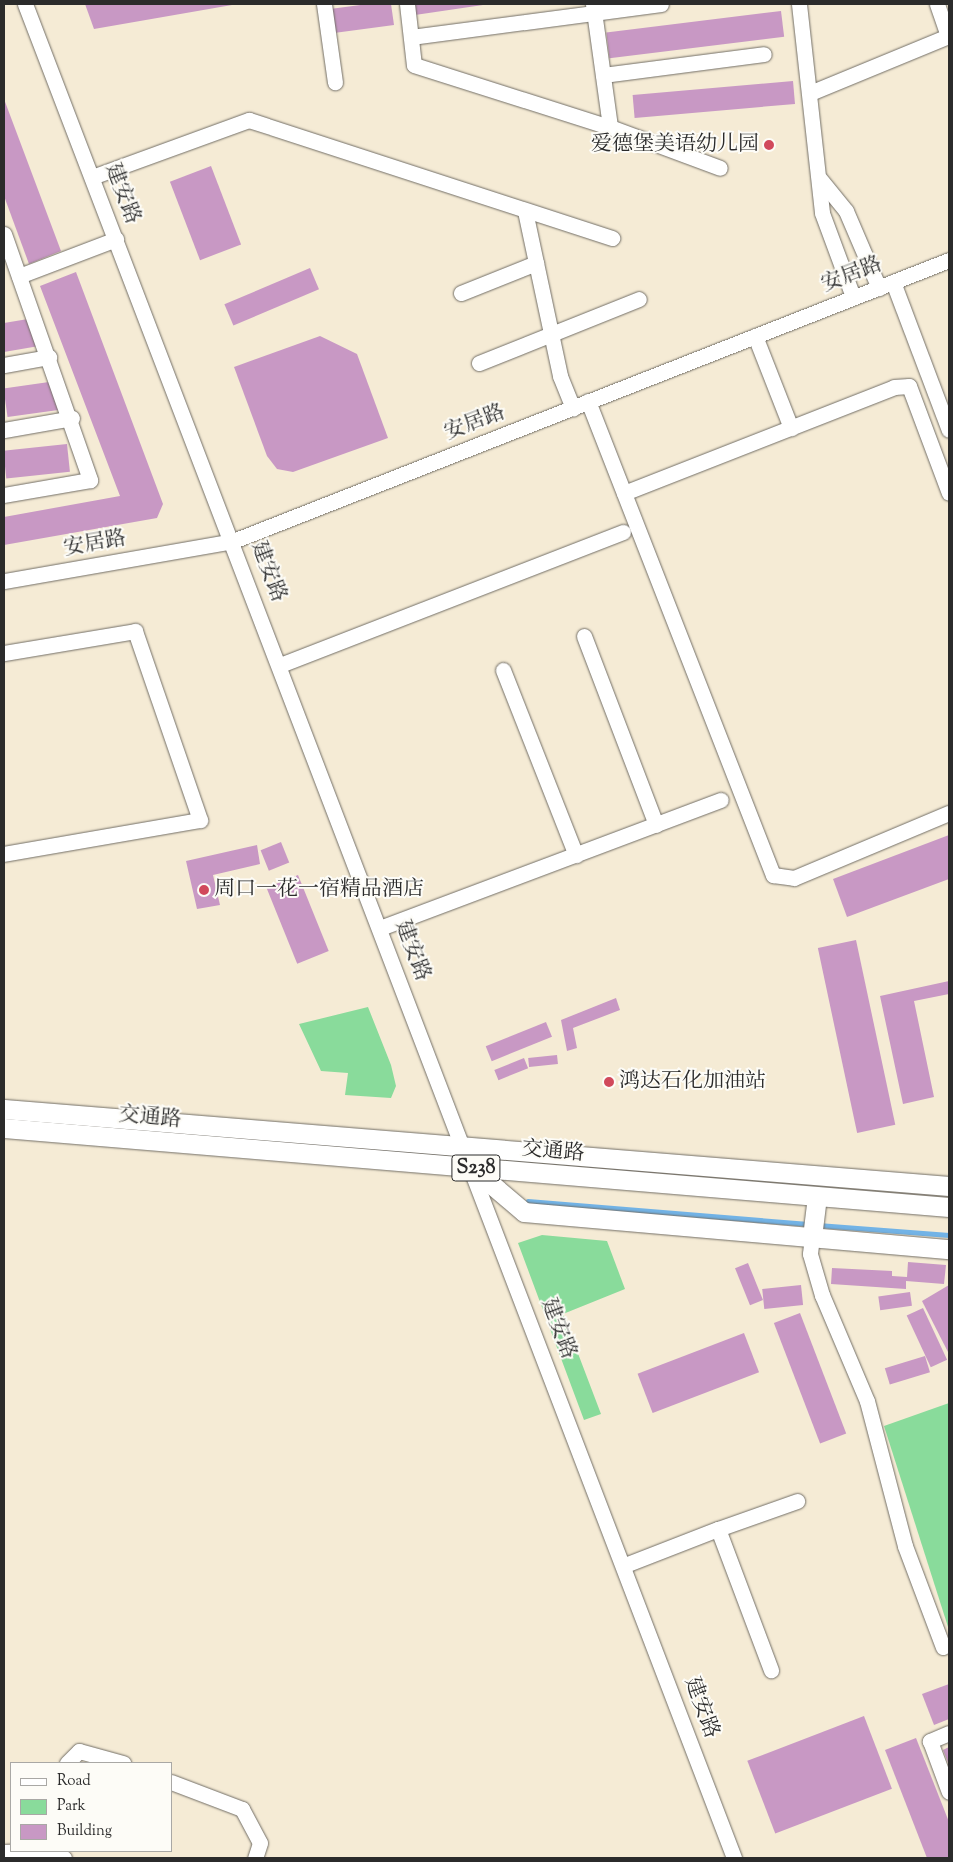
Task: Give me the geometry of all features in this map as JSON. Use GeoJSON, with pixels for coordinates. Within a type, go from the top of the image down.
{"type":"FeatureCollection","features":[{"type":"Feature","properties":{"kind":"main road","name":"交通路"},"geometry":{"type":"LineString","coordinates":[[4,1108],[464,1148],[949,1186]]}},
{"type":"Feature","properties":{"kind":"main road","name":"交通路"},"geometry":{"type":"LineString","coordinates":[[4,1128],[949,1207]]}},
{"type":"Feature","properties":{"kind":"main road"},"geometry":{"type":"LineString","coordinates":[[472,1168],[524,1212],[949,1249]]}},
{"type":"Feature","properties":{"kind":"main road"},"geometry":{"type":"LineString","coordinates":[[812,1237],[817,1196]]}},
{"type":"Feature","properties":{"kind":"street","name":"建安路"},"geometry":{"type":"LineString","coordinates":[[25,4],[625,1565],[734,1858]]}},
{"type":"Feature","properties":{"kind":"street"},"geometry":{"type":"LineString","coordinates":[[324,4],[335,82]]}},
{"type":"Feature","properties":{"kind":"street"},"geometry":{"type":"LineString","coordinates":[[407,4],[414,65],[610,128],[720,168]]}},
{"type":"Feature","properties":{"kind":"street"},"geometry":{"type":"LineString","coordinates":[[411,37],[594,8],[661,4]]}},
{"type":"Feature","properties":{"kind":"street"},"geometry":{"type":"LineString","coordinates":[[799,4],[820,179],[822,213],[853,297]]}},
{"type":"Feature","properties":{"kind":"street"},"geometry":{"type":"LineString","coordinates":[[810,93],[948,36],[938,4]]}},
{"type":"Feature","properties":{"kind":"street"},"geometry":{"type":"LineString","coordinates":[[594,8],[610,128]]}},
{"type":"Feature","properties":{"kind":"street"},"geometry":{"type":"LineString","coordinates":[[603,75],[764,54]]}},
{"type":"Feature","properties":{"kind":"street"},"geometry":{"type":"LineString","coordinates":[[92,177],[248,120],[612,238]]}},
{"type":"Feature","properties":{"kind":"street"},"geometry":{"type":"LineString","coordinates":[[820,179],[846,211],[886,285],[949,430]]}},
{"type":"Feature","properties":{"kind":"street"},"geometry":{"type":"LineString","coordinates":[[525,211],[554,335],[560,376],[573,408]]}},
{"type":"Feature","properties":{"kind":"street"},"geometry":{"type":"LineString","coordinates":[[4,234],[72,418],[90,480],[4,495]]}},
{"type":"Feature","properties":{"kind":"street"},"geometry":{"type":"LineString","coordinates":[[19,276],[116,239]]}},
{"type":"Feature","properties":{"kind":"street","name":"安居路"},"geometry":{"type":"LineString","coordinates":[[4,581],[233,541],[949,260]]}},
{"type":"Feature","properties":{"kind":"street"},"geometry":{"type":"LineString","coordinates":[[461,293],[536,263]]}},
{"type":"Feature","properties":{"kind":"street"},"geometry":{"type":"LineString","coordinates":[[479,363],[554,335],[639,299]]}},
{"type":"Feature","properties":{"kind":"street"},"geometry":{"type":"LineString","coordinates":[[755,336],[791,428]]}},
{"type":"Feature","properties":{"kind":"street"},"geometry":{"type":"LineString","coordinates":[[4,365],[49,357]]}},
{"type":"Feature","properties":{"kind":"street"},"geometry":{"type":"LineString","coordinates":[[624,493],[894,387],[909,386],[949,493]]}},
{"type":"Feature","properties":{"kind":"street"},"geometry":{"type":"LineString","coordinates":[[588,402],[773,875],[794,878],[949,813]]}},
{"type":"Feature","properties":{"kind":"street"},"geometry":{"type":"LineString","coordinates":[[4,430],[72,418]]}},
{"type":"Feature","properties":{"kind":"street"},"geometry":{"type":"LineString","coordinates":[[280,666],[623,532]]}},
{"type":"Feature","properties":{"kind":"street"},"geometry":{"type":"LineString","coordinates":[[4,653],[135,631],[200,820],[4,854]]}},
{"type":"Feature","properties":{"kind":"street"},"geometry":{"type":"LineString","coordinates":[[584,636],[656,825]]}},
{"type":"Feature","properties":{"kind":"street"},"geometry":{"type":"LineString","coordinates":[[503,670],[576,855]]}},
{"type":"Feature","properties":{"kind":"street"},"geometry":{"type":"LineString","coordinates":[[380,928],[721,800]]}},
{"type":"Feature","properties":{"kind":"street"},"geometry":{"type":"LineString","coordinates":[[812,1237],[810,1254],[822,1295],[867,1401],[905,1546],[943,1647]]}},
{"type":"Feature","properties":{"kind":"street"},"geometry":{"type":"LineString","coordinates":[[625,1565],[797,1501]]}},
{"type":"Feature","properties":{"kind":"street"},"geometry":{"type":"LineString","coordinates":[[718,1529],[771,1670]]}},
{"type":"Feature","properties":{"kind":"street"},"geometry":{"type":"LineString","coordinates":[[949,1733],[930,1741],[949,1792]]}},
{"type":"Feature","properties":{"kind":"street"},"geometry":{"type":"LineString","coordinates":[[68,1762],[78,1751],[119,1762]]}},
{"type":"Feature","properties":{"kind":"street"},"geometry":{"type":"LineString","coordinates":[[172,1782],[242,1809],[260,1843],[255,1858]]}},
{"type":"Feature","properties":{"kind":"street"},"geometry":{"type":"LineString","coordinates":[[42,1852],[64,1858]]}},
{"type":"Feature","properties":{"kind":"green space"},"geometry":{"type":"Polygon","coordinates":[[[368,1007],[391,1065],[396,1086],[391,1098],[345,1095],[348,1073],[321,1071],[299,1024],[368,1007]]]}},
{"type":"Feature","properties":{"kind":"green space"},"geometry":{"type":"Polygon","coordinates":[[[542,1235],[607,1241],[625,1289],[563,1314],[601,1414],[584,1420],[518,1243],[542,1235]]]}},
{"type":"Feature","properties":{"kind":"green space"},"geometry":{"type":"Polygon","coordinates":[[[949,1403],[949,1630],[884,1426],[949,1403]]]}},
{"type":"Feature","properties":{"kind":"building"},"geometry":{"type":"Polygon","coordinates":[[[85,4],[232,4],[232,5],[94,29],[85,4]]]}},
{"type":"Feature","properties":{"kind":"building"},"geometry":{"type":"Polygon","coordinates":[[[368,4],[391,4],[394,25],[334,33],[330,9],[368,4]]]}},
{"type":"Feature","properties":{"kind":"building"},"geometry":{"type":"Polygon","coordinates":[[[414,4],[483,4],[483,5],[415,15],[414,4]]]}},
{"type":"Feature","properties":{"kind":"building"},"geometry":{"type":"Polygon","coordinates":[[[781,11],[784,37],[609,58],[606,32],[781,11]]]}},
{"type":"Feature","properties":{"kind":"building"},"geometry":{"type":"Polygon","coordinates":[[[793,81],[795,104],[635,118],[633,95],[793,81]]]}},
{"type":"Feature","properties":{"kind":"building"},"geometry":{"type":"Polygon","coordinates":[[[4,99],[61,251],[29,264],[4,196],[4,99]]]}},
{"type":"Feature","properties":{"kind":"building"},"geometry":{"type":"Polygon","coordinates":[[[211,166],[241,244],[200,260],[170,182],[211,166]]]}},
{"type":"Feature","properties":{"kind":"building"},"geometry":{"type":"Polygon","coordinates":[[[310,268],[319,289],[233,326],[224,304],[310,268]]]}},
{"type":"Feature","properties":{"kind":"building"},"geometry":{"type":"Polygon","coordinates":[[[76,272],[163,504],[157,518],[4,545],[4,517],[120,496],[40,286],[76,272]]]}},
{"type":"Feature","properties":{"kind":"building"},"geometry":{"type":"Polygon","coordinates":[[[34,318],[39,346],[4,352],[4,323],[34,318]]]}},
{"type":"Feature","properties":{"kind":"building"},"geometry":{"type":"Polygon","coordinates":[[[320,336],[357,354],[388,438],[293,472],[277,469],[267,456],[234,367],[320,336]]]}},
{"type":"Feature","properties":{"kind":"building"},"geometry":{"type":"Polygon","coordinates":[[[56,381],[60,410],[8,417],[4,388],[56,381]]]}},
{"type":"Feature","properties":{"kind":"building"},"geometry":{"type":"Polygon","coordinates":[[[67,444],[70,472],[6,479],[4,451],[67,444]]]}},
{"type":"Feature","properties":{"kind":"building"},"geometry":{"type":"Polygon","coordinates":[[[949,835],[949,879],[847,917],[833,879],[949,835]]]}},
{"type":"Feature","properties":{"kind":"building"},"geometry":{"type":"Polygon","coordinates":[[[281,842],[289,862],[269,871],[261,850],[281,842]]]}},
{"type":"Feature","properties":{"kind":"building","name":"周口一花一宿精品酒店"},"geometry":{"type":"Polygon","coordinates":[[[257,845],[260,864],[213,875],[220,905],[197,909],[186,861],[257,845]]]}},
{"type":"Feature","properties":{"kind":"building"},"geometry":{"type":"Polygon","coordinates":[[[298,875],[329,951],[297,964],[266,888],[298,875]]]}},
{"type":"Feature","properties":{"kind":"building"},"geometry":{"type":"Polygon","coordinates":[[[856,940],[895,1125],[857,1133],[818,948],[856,940]]]}},
{"type":"Feature","properties":{"kind":"building"},"geometry":{"type":"Polygon","coordinates":[[[949,981],[949,994],[914,1001],[934,1097],[903,1104],[880,996],[949,981]]]}},
{"type":"Feature","properties":{"kind":"building"},"geometry":{"type":"Polygon","coordinates":[[[616,998],[620,1010],[573,1028],[577,1048],[567,1051],[561,1020],[616,998]]]}},
{"type":"Feature","properties":{"kind":"building"},"geometry":{"type":"Polygon","coordinates":[[[546,1022],[552,1037],[492,1061],[486,1046],[546,1022]]]}},
{"type":"Feature","properties":{"kind":"building"},"geometry":{"type":"Polygon","coordinates":[[[557,1055],[558,1064],[529,1067],[528,1058],[557,1055]]]}},
{"type":"Feature","properties":{"kind":"building"},"geometry":{"type":"Polygon","coordinates":[[[524,1058],[528,1068],[498,1080],[494,1070],[524,1058]]]}},
{"type":"Feature","properties":{"kind":"building"},"geometry":{"type":"Polygon","coordinates":[[[908,1262],[946,1265],[944,1284],[906,1281],[906,1289],[831,1284],[832,1268],[892,1271],[892,1276],[907,1277],[908,1262]]]}},
{"type":"Feature","properties":{"kind":"building"},"geometry":{"type":"Polygon","coordinates":[[[748,1263],[763,1300],[750,1305],[735,1268],[748,1263]]]}},
{"type":"Feature","properties":{"kind":"building"},"geometry":{"type":"Polygon","coordinates":[[[801,1285],[803,1305],[764,1309],[762,1289],[801,1285]]]}},
{"type":"Feature","properties":{"kind":"building"},"geometry":{"type":"Polygon","coordinates":[[[949,1285],[949,1354],[922,1301],[949,1285]]]}},
{"type":"Feature","properties":{"kind":"building"},"geometry":{"type":"Polygon","coordinates":[[[910,1292],[912,1306],[880,1310],[878,1296],[910,1292]]]}},
{"type":"Feature","properties":{"kind":"building"},"geometry":{"type":"Polygon","coordinates":[[[923,1308],[947,1360],[931,1367],[907,1316],[923,1308]]]}},
{"type":"Feature","properties":{"kind":"building"},"geometry":{"type":"Polygon","coordinates":[[[800,1313],[846,1433],[820,1443],[774,1323],[800,1313]]]}},
{"type":"Feature","properties":{"kind":"building"},"geometry":{"type":"Polygon","coordinates":[[[744,1333],[759,1372],[653,1413],[638,1374],[744,1333]]]}},
{"type":"Feature","properties":{"kind":"building"},"geometry":{"type":"Polygon","coordinates":[[[925,1356],[930,1372],[890,1385],[885,1368],[925,1356]]]}},
{"type":"Feature","properties":{"kind":"building"},"geometry":{"type":"Polygon","coordinates":[[[949,1684],[949,1719],[934,1725],[922,1694],[949,1684]]]}},
{"type":"Feature","properties":{"kind":"building"},"geometry":{"type":"Polygon","coordinates":[[[864,1716],[892,1789],[775,1834],[747,1761],[864,1716]]]}},
{"type":"Feature","properties":{"kind":"building"},"geometry":{"type":"Polygon","coordinates":[[[916,1738],[949,1822],[949,1858],[927,1858],[885,1750],[916,1738]]]}},
{"type":"Feature","properties":{"kind":"building"},"geometry":{"type":"Polygon","coordinates":[[[949,1747],[949,1765],[943,1750],[949,1747]]]}},
{"type":"Feature","properties":{"kind":"waterway"},"geometry":{"type":"LineString","coordinates":[[528,1201],[808,1224]]}},
{"type":"Feature","properties":{"kind":"waterway"},"geometry":{"type":"LineString","coordinates":[[818,1225],[949,1235]]}},
{"type":"Feature","properties":{"kind":"place","name":"爱德堡美语幼儿园"},"geometry":{"type":"Point","coordinates":[769,145]}},
{"type":"Feature","properties":{"kind":"place","name":"周口一花一宿精品酒店"},"geometry":{"type":"Point","coordinates":[204,890]}},
{"type":"Feature","properties":{"kind":"place","name":"鸿达石化加油站"},"geometry":{"type":"Point","coordinates":[609,1082]}}]}
